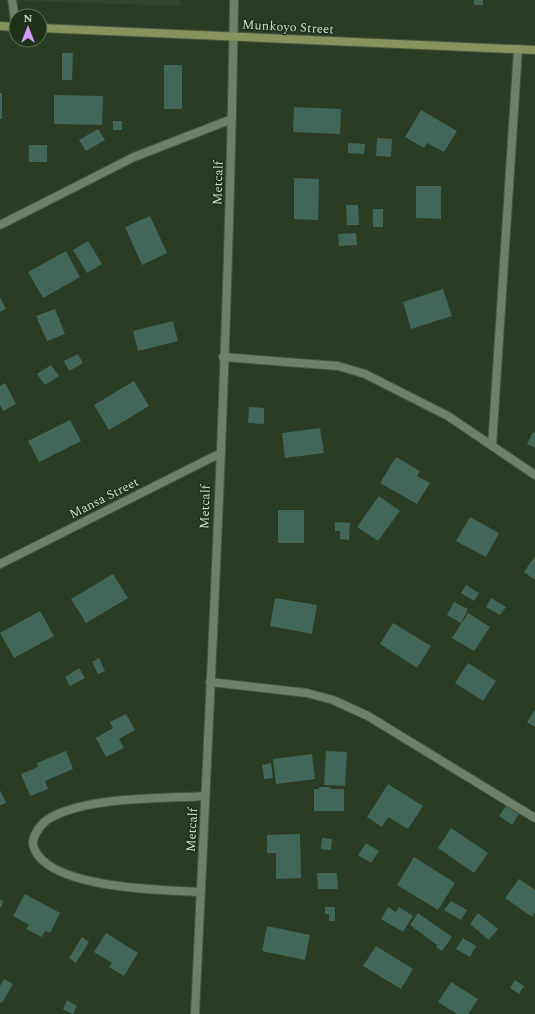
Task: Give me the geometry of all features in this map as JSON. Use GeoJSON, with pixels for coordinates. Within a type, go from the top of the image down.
{"type":"FeatureCollection","features":[{"type":"Feature","properties":{"kind":"street","name":"Metcalf"},"geometry":{"type":"LineString","coordinates":[[195,1014],[220,454],[232,120],[234,0]]}},
{"type":"Feature","properties":{"kind":"street","name":"Munkoyo Street"},"geometry":{"type":"LineString","coordinates":[[48,28],[535,50]]}},
{"type":"Feature","properties":{"kind":"street"},"geometry":{"type":"LineString","coordinates":[[492,446],[518,49]]}},
{"type":"Feature","properties":{"kind":"street"},"geometry":{"type":"LineString","coordinates":[[0,225],[134,157],[232,120]]}},
{"type":"Feature","properties":{"kind":"street"},"geometry":{"type":"LineString","coordinates":[[223,357],[338,366],[365,374],[448,416],[535,475]]}},
{"type":"Feature","properties":{"kind":"street","name":"Mansa Street"},"geometry":{"type":"LineString","coordinates":[[0,564],[220,454]]}},
{"type":"Feature","properties":{"kind":"street"},"geometry":{"type":"LineString","coordinates":[[210,682],[307,693],[333,700],[368,716],[535,818]]}},
{"type":"Feature","properties":{"kind":"street"},"geometry":{"type":"LineString","coordinates":[[201,892],[101,884],[76,877],[48,865],[37,856],[33,845],[36,833],[47,820],[69,811],[102,802],[205,796]]}},
{"type":"Feature","properties":{"kind":"shaded area"},"geometry":{"type":"Polygon","coordinates":[[[0,0],[180,0],[180,6],[0,0]]]}},
{"type":"Feature","properties":{"kind":"building"},"geometry":{"type":"Polygon","coordinates":[[[474,0],[483,0],[483,5],[474,5],[474,0]]]}},
{"type":"Feature","properties":{"kind":"building"},"geometry":{"type":"Polygon","coordinates":[[[62,53],[73,53],[72,80],[62,80],[62,53]]]}},
{"type":"Feature","properties":{"kind":"building"},"geometry":{"type":"Polygon","coordinates":[[[164,65],[182,65],[182,109],[164,109],[164,65]]]}},
{"type":"Feature","properties":{"kind":"building"},"geometry":{"type":"Polygon","coordinates":[[[0,93],[2,93],[2,119],[0,119],[0,93]]]}},
{"type":"Feature","properties":{"kind":"building"},"geometry":{"type":"Polygon","coordinates":[[[54,95],[103,96],[102,125],[54,124],[54,95]]]}},
{"type":"Feature","properties":{"kind":"building"},"geometry":{"type":"Polygon","coordinates":[[[294,107],[341,109],[340,134],[293,132],[294,107]]]}},
{"type":"Feature","properties":{"kind":"building"},"geometry":{"type":"Polygon","coordinates":[[[421,110],[457,131],[444,152],[427,143],[424,148],[405,137],[421,110]]]}},
{"type":"Feature","properties":{"kind":"building"},"geometry":{"type":"Polygon","coordinates":[[[113,121],[122,121],[122,130],[113,130],[113,121]]]}},
{"type":"Feature","properties":{"kind":"building"},"geometry":{"type":"Polygon","coordinates":[[[98,129],[105,140],[86,151],[79,140],[98,129]]]}},
{"type":"Feature","properties":{"kind":"building"},"geometry":{"type":"Polygon","coordinates":[[[377,138],[392,139],[391,157],[376,156],[377,138]]]}},
{"type":"Feature","properties":{"kind":"building"},"geometry":{"type":"Polygon","coordinates":[[[348,143],[365,144],[364,154],[348,153],[348,143]]]}},
{"type":"Feature","properties":{"kind":"building"},"geometry":{"type":"Polygon","coordinates":[[[29,145],[47,145],[47,162],[29,162],[29,145]]]}},
{"type":"Feature","properties":{"kind":"building"},"geometry":{"type":"Polygon","coordinates":[[[294,178],[319,179],[318,220],[294,219],[294,178]]]}},
{"type":"Feature","properties":{"kind":"building"},"geometry":{"type":"Polygon","coordinates":[[[416,186],[441,186],[441,219],[416,218],[416,186]]]}},
{"type":"Feature","properties":{"kind":"building"},"geometry":{"type":"Polygon","coordinates":[[[346,205],[358,205],[359,225],[347,225],[346,205]]]}},
{"type":"Feature","properties":{"kind":"building"},"geometry":{"type":"Polygon","coordinates":[[[373,209],[383,209],[383,227],[373,227],[373,209]]]}},
{"type":"Feature","properties":{"kind":"building"},"geometry":{"type":"Polygon","coordinates":[[[150,216],[167,253],[142,265],[125,227],[150,216]]]}},
{"type":"Feature","properties":{"kind":"building"},"geometry":{"type":"Polygon","coordinates":[[[356,233],[357,245],[339,246],[338,234],[356,233]]]}},
{"type":"Feature","properties":{"kind":"building"},"geometry":{"type":"Polygon","coordinates":[[[88,241],[102,264],[87,273],[73,250],[88,241]]]}},
{"type":"Feature","properties":{"kind":"building"},"geometry":{"type":"Polygon","coordinates":[[[66,251],[80,277],[43,298],[28,272],[66,251]]]}},
{"type":"Feature","properties":{"kind":"building"},"geometry":{"type":"Polygon","coordinates":[[[443,289],[452,316],[411,329],[403,302],[443,289]]]}},
{"type":"Feature","properties":{"kind":"building"},"geometry":{"type":"Polygon","coordinates":[[[0,297],[6,309],[0,312],[0,297]]]}},
{"type":"Feature","properties":{"kind":"building"},"geometry":{"type":"Polygon","coordinates":[[[55,309],[65,334],[47,341],[36,316],[55,309]]]}},
{"type":"Feature","properties":{"kind":"building"},"geometry":{"type":"Polygon","coordinates":[[[173,321],[178,341],[138,351],[133,331],[173,321]]]}},
{"type":"Feature","properties":{"kind":"building"},"geometry":{"type":"Polygon","coordinates":[[[78,354],[83,363],[69,371],[64,361],[78,354]]]}},
{"type":"Feature","properties":{"kind":"building"},"geometry":{"type":"Polygon","coordinates":[[[51,365],[59,376],[45,385],[37,374],[51,365]]]}},
{"type":"Feature","properties":{"kind":"building"},"geometry":{"type":"Polygon","coordinates":[[[134,381],[149,406],[109,430],[94,405],[134,381]]]}},
{"type":"Feature","properties":{"kind":"building"},"geometry":{"type":"Polygon","coordinates":[[[5,383],[16,404],[3,411],[0,405],[0,386],[5,383]]]}},
{"type":"Feature","properties":{"kind":"building"},"geometry":{"type":"Polygon","coordinates":[[[249,407],[264,408],[264,424],[248,423],[249,407]]]}},
{"type":"Feature","properties":{"kind":"building"},"geometry":{"type":"Polygon","coordinates":[[[70,420],[81,441],[39,462],[28,441],[70,420]]]}},
{"type":"Feature","properties":{"kind":"building"},"geometry":{"type":"Polygon","coordinates":[[[320,428],[324,453],[285,458],[282,433],[320,428]]]}},
{"type":"Feature","properties":{"kind":"building"},"geometry":{"type":"Polygon","coordinates":[[[533,432],[535,433],[535,448],[527,444],[533,432]]]}},
{"type":"Feature","properties":{"kind":"building"},"geometry":{"type":"Polygon","coordinates":[[[396,457],[420,471],[417,476],[430,483],[417,504],[380,483],[396,457]]]}},
{"type":"Feature","properties":{"kind":"building"},"geometry":{"type":"Polygon","coordinates":[[[379,496],[400,511],[378,541],[357,527],[379,496]]]}},
{"type":"Feature","properties":{"kind":"building"},"geometry":{"type":"Polygon","coordinates":[[[278,510],[304,510],[304,543],[278,543],[278,510]]]}},
{"type":"Feature","properties":{"kind":"building"},"geometry":{"type":"Polygon","coordinates":[[[470,517],[499,533],[486,557],[456,541],[470,517]]]}},
{"type":"Feature","properties":{"kind":"building"},"geometry":{"type":"Polygon","coordinates":[[[335,522],[350,523],[349,540],[340,539],[340,531],[335,531],[335,522]]]}},
{"type":"Feature","properties":{"kind":"building"},"geometry":{"type":"Polygon","coordinates":[[[535,556],[535,580],[524,572],[535,556]]]}},
{"type":"Feature","properties":{"kind":"building"},"geometry":{"type":"Polygon","coordinates":[[[113,574],[128,598],[86,623],[71,599],[113,574]]]}},
{"type":"Feature","properties":{"kind":"building"},"geometry":{"type":"Polygon","coordinates":[[[466,585],[479,593],[474,601],[461,593],[466,585]]]}},
{"type":"Feature","properties":{"kind":"building"},"geometry":{"type":"Polygon","coordinates":[[[275,598],[317,605],[312,634],[270,626],[275,598]]]}},
{"type":"Feature","properties":{"kind":"building"},"geometry":{"type":"Polygon","coordinates":[[[491,598],[506,607],[500,615],[486,607],[491,598]]]}},
{"type":"Feature","properties":{"kind":"building"},"geometry":{"type":"Polygon","coordinates":[[[454,602],[468,609],[461,623],[447,615],[454,602]]]}},
{"type":"Feature","properties":{"kind":"building"},"geometry":{"type":"Polygon","coordinates":[[[40,611],[54,636],[14,658],[0,633],[40,611]]]}},
{"type":"Feature","properties":{"kind":"building"},"geometry":{"type":"Polygon","coordinates":[[[468,613],[490,627],[474,651],[452,638],[468,613]]]}},
{"type":"Feature","properties":{"kind":"building"},"geometry":{"type":"Polygon","coordinates":[[[393,623],[431,646],[417,668],[380,644],[393,623]]]}},
{"type":"Feature","properties":{"kind":"building"},"geometry":{"type":"Polygon","coordinates":[[[99,658],[105,671],[98,674],[92,662],[99,658]]]}},
{"type":"Feature","properties":{"kind":"building"},"geometry":{"type":"Polygon","coordinates":[[[468,663],[496,681],[483,701],[455,683],[468,663]]]}},
{"type":"Feature","properties":{"kind":"building"},"geometry":{"type":"Polygon","coordinates":[[[79,668],[85,678],[70,686],[65,677],[79,668]]]}},
{"type":"Feature","properties":{"kind":"building"},"geometry":{"type":"Polygon","coordinates":[[[535,710],[535,727],[527,722],[535,710]]]}},
{"type":"Feature","properties":{"kind":"building"},"geometry":{"type":"Polygon","coordinates":[[[126,714],[135,730],[119,739],[124,748],[106,757],[96,738],[113,728],[110,722],[126,714]]]}},
{"type":"Feature","properties":{"kind":"building"},"geometry":{"type":"Polygon","coordinates":[[[66,751],[73,769],[45,781],[48,789],[30,796],[21,774],[38,767],[37,763],[66,751]]]}},
{"type":"Feature","properties":{"kind":"building"},"geometry":{"type":"Polygon","coordinates":[[[326,751],[347,752],[345,786],[324,785],[326,751]]]}},
{"type":"Feature","properties":{"kind":"building"},"geometry":{"type":"Polygon","coordinates":[[[312,754],[315,779],[276,784],[273,759],[312,754]]]}},
{"type":"Feature","properties":{"kind":"building"},"geometry":{"type":"Polygon","coordinates":[[[271,763],[273,778],[264,779],[262,765],[271,763]]]}},
{"type":"Feature","properties":{"kind":"building"},"geometry":{"type":"Polygon","coordinates":[[[388,784],[423,806],[408,829],[388,817],[382,827],[367,817],[388,784]]]}},
{"type":"Feature","properties":{"kind":"building"},"geometry":{"type":"Polygon","coordinates":[[[319,787],[344,789],[344,811],[314,811],[314,789],[319,789],[319,787]]]}},
{"type":"Feature","properties":{"kind":"building"},"geometry":{"type":"Polygon","coordinates":[[[0,790],[6,803],[0,805],[0,790]]]}},
{"type":"Feature","properties":{"kind":"building"},"geometry":{"type":"Polygon","coordinates":[[[506,806],[519,814],[512,825],[499,816],[506,806]]]}},
{"type":"Feature","properties":{"kind":"building"},"geometry":{"type":"Polygon","coordinates":[[[451,828],[488,853],[474,873],[438,848],[451,828]]]}},
{"type":"Feature","properties":{"kind":"building"},"geometry":{"type":"Polygon","coordinates":[[[300,834],[301,878],[276,879],[276,853],[267,853],[267,835],[300,834]]]}},
{"type":"Feature","properties":{"kind":"building"},"geometry":{"type":"Polygon","coordinates":[[[322,838],[332,839],[331,850],[321,849],[322,838]]]}},
{"type":"Feature","properties":{"kind":"building"},"geometry":{"type":"Polygon","coordinates":[[[366,843],[379,851],[371,863],[358,855],[366,843]]]}},
{"type":"Feature","properties":{"kind":"building"},"geometry":{"type":"Polygon","coordinates":[[[414,857],[455,883],[438,910],[397,885],[414,857]]]}},
{"type":"Feature","properties":{"kind":"building"},"geometry":{"type":"Polygon","coordinates":[[[317,873],[337,873],[338,889],[318,889],[317,873]]]}},
{"type":"Feature","properties":{"kind":"building"},"geometry":{"type":"Polygon","coordinates":[[[519,879],[535,890],[535,912],[532,917],[505,898],[519,879]]]}},
{"type":"Feature","properties":{"kind":"building"},"geometry":{"type":"Polygon","coordinates":[[[25,894],[60,913],[50,933],[45,931],[42,937],[26,929],[29,925],[13,916],[25,894]]]}},
{"type":"Feature","properties":{"kind":"building"},"geometry":{"type":"Polygon","coordinates":[[[0,899],[4,902],[0,908],[0,899]]]}},
{"type":"Feature","properties":{"kind":"building"},"geometry":{"type":"Polygon","coordinates":[[[451,901],[467,910],[461,920],[444,910],[451,901]]]}},
{"type":"Feature","properties":{"kind":"building"},"geometry":{"type":"Polygon","coordinates":[[[325,907],[335,907],[335,921],[329,921],[329,914],[325,914],[325,907]]]}},
{"type":"Feature","properties":{"kind":"building"},"geometry":{"type":"Polygon","coordinates":[[[388,907],[396,912],[399,907],[413,916],[403,932],[381,919],[388,907]]]}},
{"type":"Feature","properties":{"kind":"building"},"geometry":{"type":"Polygon","coordinates":[[[418,913],[452,937],[442,951],[436,947],[437,945],[410,925],[418,913]]]}},
{"type":"Feature","properties":{"kind":"building"},"geometry":{"type":"Polygon","coordinates":[[[478,913],[498,929],[489,940],[470,924],[478,913]]]}},
{"type":"Feature","properties":{"kind":"building"},"geometry":{"type":"Polygon","coordinates":[[[267,926],[310,935],[305,960],[262,951],[267,926]]]}},
{"type":"Feature","properties":{"kind":"building"},"geometry":{"type":"Polygon","coordinates":[[[106,933],[138,953],[124,976],[109,967],[112,963],[94,952],[106,933]]]}},
{"type":"Feature","properties":{"kind":"building"},"geometry":{"type":"Polygon","coordinates":[[[82,937],[89,942],[76,963],[69,958],[82,937]]]}},
{"type":"Feature","properties":{"kind":"building"},"geometry":{"type":"Polygon","coordinates":[[[463,938],[476,946],[470,957],[456,949],[463,938]]]}},
{"type":"Feature","properties":{"kind":"building"},"geometry":{"type":"Polygon","coordinates":[[[376,946],[413,969],[401,989],[363,966],[376,946]]]}},
{"type":"Feature","properties":{"kind":"building"},"geometry":{"type":"Polygon","coordinates":[[[4,979],[13,984],[2,1003],[0,1002],[0,986],[4,979]]]}},
{"type":"Feature","properties":{"kind":"building"},"geometry":{"type":"Polygon","coordinates":[[[515,980],[524,986],[519,994],[510,988],[515,980]]]}},
{"type":"Feature","properties":{"kind":"building"},"geometry":{"type":"Polygon","coordinates":[[[451,982],[478,999],[468,1014],[457,1014],[438,1002],[451,982]]]}},
{"type":"Feature","properties":{"kind":"building"},"geometry":{"type":"Polygon","coordinates":[[[67,1000],[77,1006],[73,1014],[63,1009],[67,1000]]]}}]}
